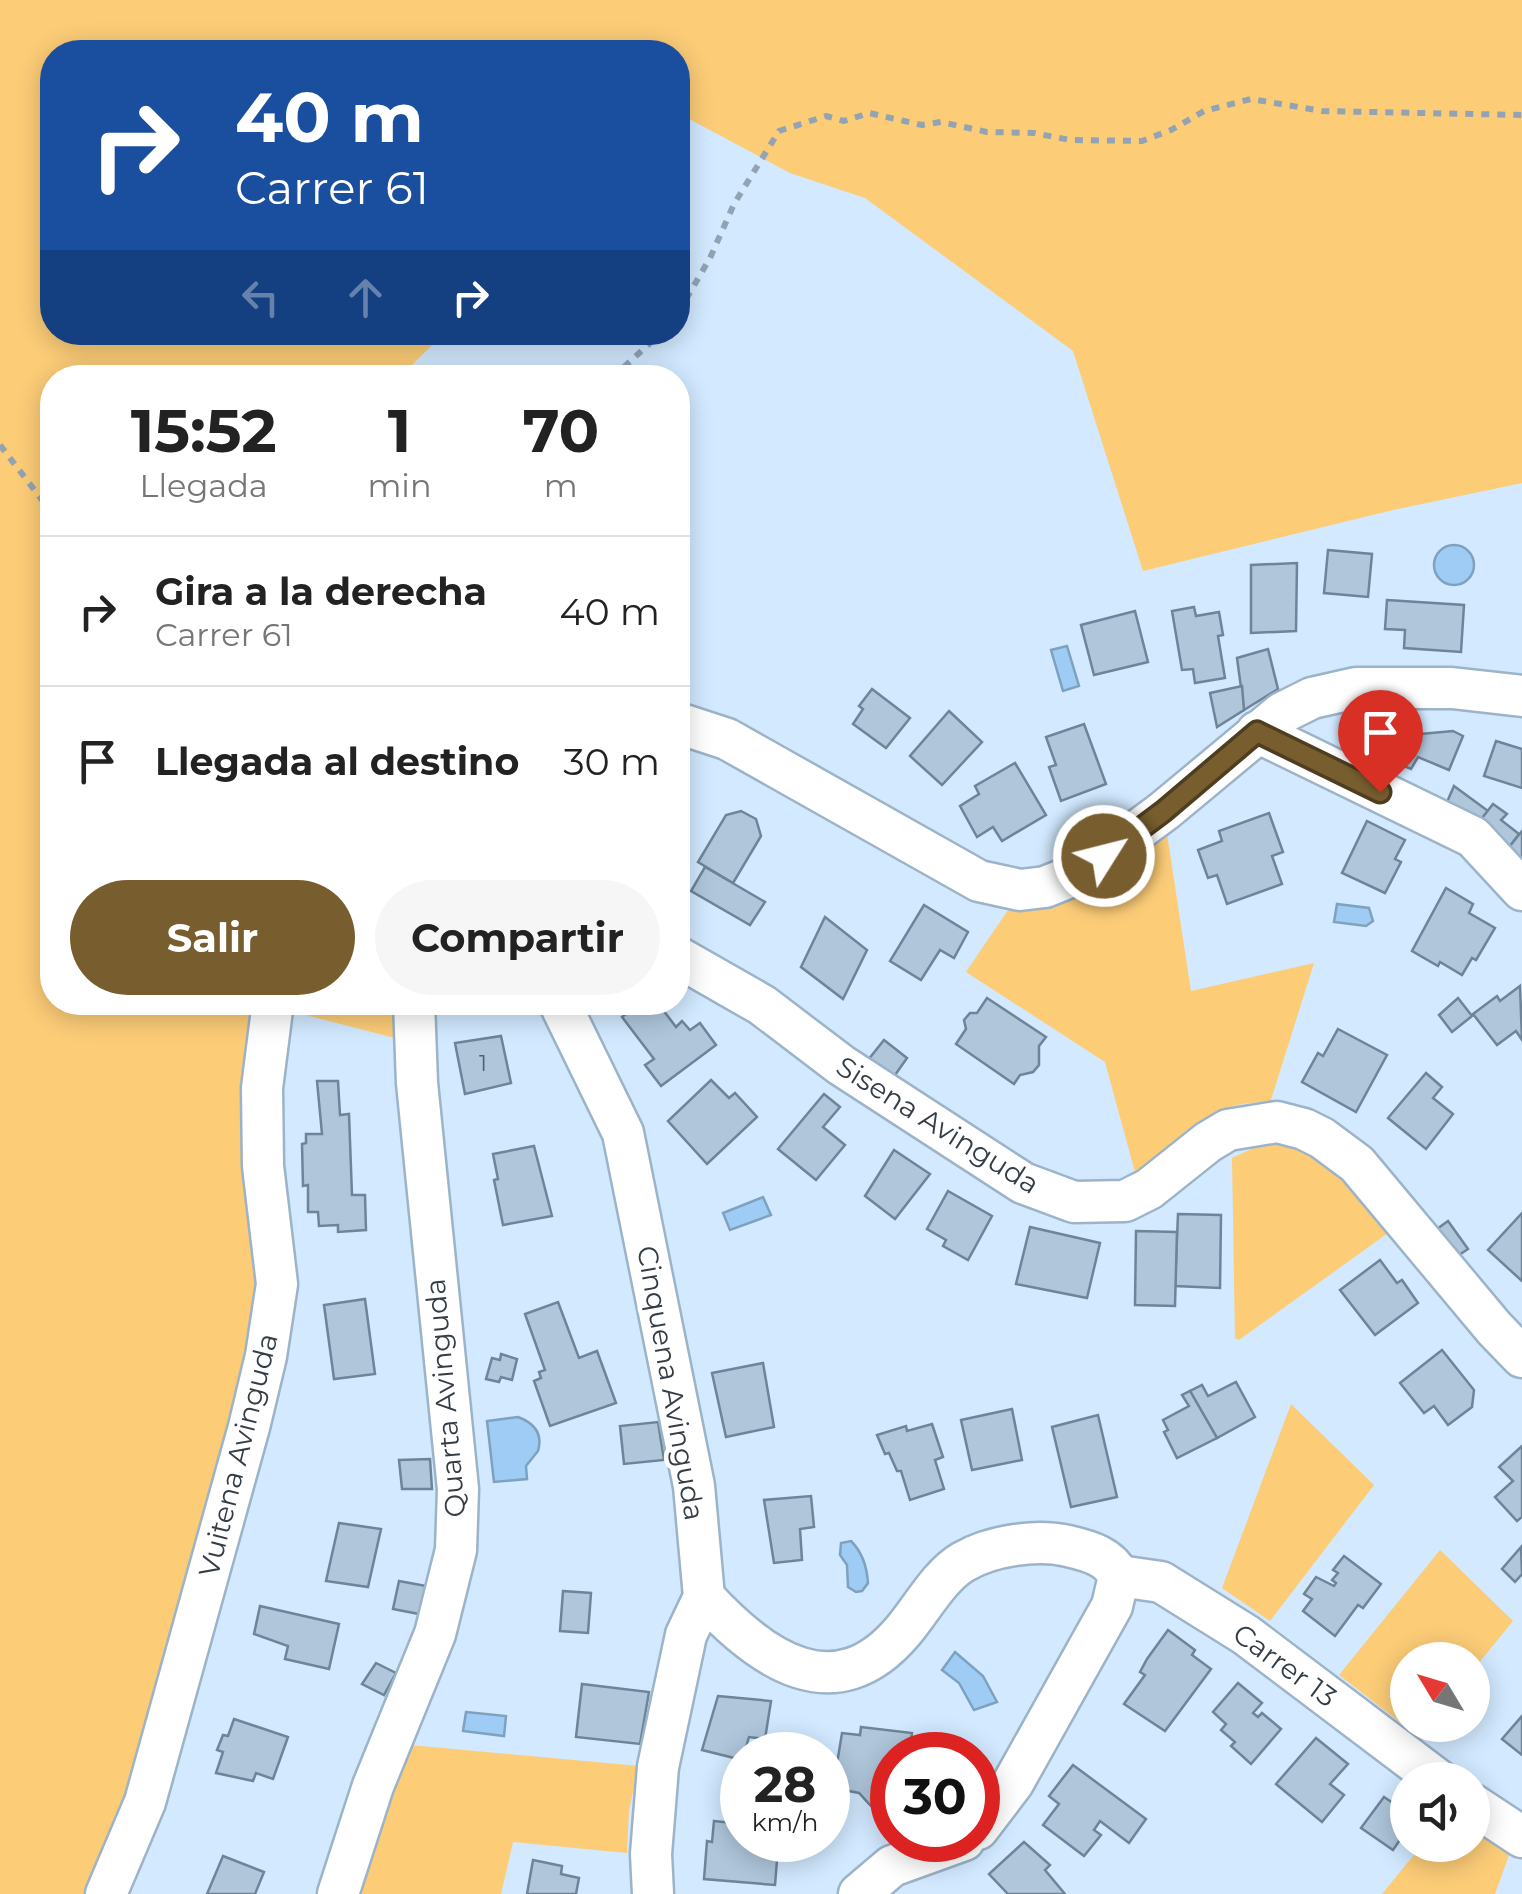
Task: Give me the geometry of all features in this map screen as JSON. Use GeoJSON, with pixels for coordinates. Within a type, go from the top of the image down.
{"type":"FeatureCollection","features":[{"type":"Feature","properties":{"kind":"street"},"geometry":{"type":"LineString","coordinates":[[690,727],[727,739],[980,881],[1020,890],[1045,887],[1104,856],[1282,713],[1312,698],[1356,688],[1452,688],[1522,696]]}},
{"type":"Feature","properties":{"kind":"street"},"geometry":{"type":"LineString","coordinates":[[1257,732],[1473,837],[1522,890]]}},
{"type":"Feature","properties":{"kind":"street","name":"Sisena Avinguda"},"geometry":{"type":"LineString","coordinates":[[690,964],[762,1005],[841,1065],[1023,1183],[1074,1202],[1125,1201],[1150,1189],[1228,1130],[1277,1122],[1304,1129],[1357,1164],[1522,1357]]}},
{"type":"Feature","properties":{"kind":"street","name":"Vuitena Avinguda"},"geometry":{"type":"LineString","coordinates":[[106,1894],[145,1802],[266,1356],[278,1284],[263,1166],[262,1088],[272,1015]]}},
{"type":"Feature","properties":{"kind":"street","name":"Quarta Avinguda"},"geometry":{"type":"LineString","coordinates":[[338,1894],[373,1786],[435,1634],[456,1550],[458,1489],[417,1083],[414,1015]]}},
{"type":"Feature","properties":{"kind":"street","name":"Cinquena Avinguda"},"geometry":{"type":"LineString","coordinates":[[566,1015],[616,1115],[627,1148],[694,1486],[704,1597],[686,1634],[658,1767],[651,1854],[654,1894]]}},
{"type":"Feature","properties":{"kind":"street"},"geometry":{"type":"LineString","coordinates":[[704,1597],[773,1658],[806,1672],[846,1672],[876,1658],[961,1563],[979,1554],[1047,1541],[1113,1564],[1119,1576],[1112,1606],[1000,1800]]}},
{"type":"Feature","properties":{"kind":"street","name":"Carrer 13"},"geometry":{"type":"LineString","coordinates":[[1119,1576],[1161,1582],[1246,1635],[1414,1762]]}},
{"type":"Feature","properties":{"kind":"street"},"geometry":{"type":"LineString","coordinates":[[1490,1816],[1522,1836]]}},
{"type":"Feature","properties":{"kind":"street"},"geometry":{"type":"LineString","coordinates":[[859,1894],[892,1866],[903,1862]]}},
{"type":"Feature","properties":{"kind":"path"},"geometry":{"type":"LineString","coordinates":[[690,292],[734,204],[779,131],[826,116],[844,121],[870,114],[922,125],[942,122],[987,132],[1034,133],[1070,140],[1142,141],[1204,111],[1251,99],[1322,111],[1522,115]]}},
{"type":"Feature","properties":{"kind":"path"},"geometry":{"type":"LineString","coordinates":[[626,365],[648,345]]}},
{"type":"Feature","properties":{"kind":"path"},"geometry":{"type":"LineString","coordinates":[[0,446],[40,498]]}},
{"type":"Feature","properties":{"kind":"shaded area"},"geometry":{"type":"Polygon","coordinates":[[[0,0],[1522,0],[1522,483],[1143,571],[1073,351],[865,198],[790,173],[690,119],[690,40],[40,40],[40,345],[432,345],[412,365],[40,365],[40,1015],[256,1015],[258,1306],[130,1804],[83,1894],[0,1894],[0,0]]]}},
{"type":"Feature","properties":{"kind":"shaded area"},"geometry":{"type":"Polygon","coordinates":[[[1167,834],[1191,991],[1314,963],[1270,1103],[1248,1103],[1211,1115],[1136,1176],[1105,1062],[966,972],[1008,910],[1031,908],[1073,895],[1112,874],[1167,834]]]}},
{"type":"Feature","properties":{"kind":"shaded area"},"geometry":{"type":"Polygon","coordinates":[[[306,1015],[394,1015],[395,1038],[306,1015]]]}},
{"type":"Feature","properties":{"kind":"shaded area"},"geometry":{"type":"Polygon","coordinates":[[[1273,1143],[1308,1154],[1323,1164],[1352,1190],[1388,1233],[1239,1340],[1235,1338],[1232,1158],[1273,1143]]]}},
{"type":"Feature","properties":{"kind":"shaded area"},"geometry":{"type":"Polygon","coordinates":[[[1291,1404],[1374,1485],[1270,1621],[1222,1588],[1291,1404]]]}},
{"type":"Feature","properties":{"kind":"shaded area"},"geometry":{"type":"Polygon","coordinates":[[[1440,1550],[1513,1621],[1490,1649],[1490,1642],[1390,1642],[1390,1714],[1339,1675],[1440,1550]]]}},
{"type":"Feature","properties":{"kind":"shaded area"},"geometry":{"type":"Polygon","coordinates":[[[410,1745],[639,1766],[629,1810],[627,1853],[513,1842],[501,1894],[358,1894],[410,1745]]]}},
{"type":"Feature","properties":{"kind":"shaded area"},"geometry":{"type":"Polygon","coordinates":[[[1490,1840],[1509,1855],[1495,1894],[1382,1894],[1408,1862],[1490,1862],[1490,1840]]]}},
{"type":"Feature","properties":{"kind":"water"},"geometry":{"type":"Polygon","coordinates":[[[1454,545],[1468,551],[1474,565],[1468,579],[1454,585],[1440,579],[1434,565],[1440,551],[1454,545]]]}},
{"type":"Feature","properties":{"kind":"water"},"geometry":{"type":"Polygon","coordinates":[[[1067,646],[1079,686],[1063,691],[1051,650],[1067,646]]]}},
{"type":"Feature","properties":{"kind":"water"},"geometry":{"type":"Polygon","coordinates":[[[1337,904],[1369,908],[1373,921],[1366,926],[1334,922],[1337,904]]]}},
{"type":"Feature","properties":{"kind":"water"},"geometry":{"type":"Polygon","coordinates":[[[763,1197],[771,1215],[730,1230],[723,1213],[763,1197]]]}},
{"type":"Feature","properties":{"kind":"water"},"geometry":{"type":"Polygon","coordinates":[[[518,1417],[536,1430],[538,1451],[526,1466],[527,1479],[494,1482],[487,1421],[518,1417]]]}},
{"type":"Feature","properties":{"kind":"water"},"geometry":{"type":"Polygon","coordinates":[[[851,1541],[861,1555],[868,1583],[856,1592],[848,1587],[847,1565],[840,1555],[841,1543],[851,1541]]]}},
{"type":"Feature","properties":{"kind":"water"},"geometry":{"type":"Polygon","coordinates":[[[955,1652],[983,1676],[997,1702],[974,1710],[959,1683],[942,1670],[955,1652]]]}},
{"type":"Feature","properties":{"kind":"water"},"geometry":{"type":"Polygon","coordinates":[[[466,1712],[506,1716],[504,1736],[463,1731],[466,1712]]]}},
{"type":"Feature","properties":{"kind":"building"},"geometry":{"type":"Polygon","coordinates":[[[1328,550],[1372,554],[1368,597],[1324,593],[1328,550]]]}},
{"type":"Feature","properties":{"kind":"building"},"geometry":{"type":"Polygon","coordinates":[[[1297,563],[1296,631],[1251,633],[1251,565],[1297,563]]]}},
{"type":"Feature","properties":{"kind":"building"},"geometry":{"type":"Polygon","coordinates":[[[1387,600],[1464,605],[1461,652],[1404,648],[1405,630],[1385,629],[1387,600]]]}},
{"type":"Feature","properties":{"kind":"building"},"geometry":{"type":"Polygon","coordinates":[[[1194,607],[1196,616],[1219,612],[1223,635],[1218,636],[1225,678],[1195,683],[1193,669],[1182,670],[1172,611],[1194,607]]]}},
{"type":"Feature","properties":{"kind":"building"},"geometry":{"type":"Polygon","coordinates":[[[1135,611],[1148,662],[1094,675],[1081,625],[1135,611]]]}},
{"type":"Feature","properties":{"kind":"building"},"geometry":{"type":"Polygon","coordinates":[[[1268,649],[1278,689],[1244,710],[1237,658],[1268,649]]]}},
{"type":"Feature","properties":{"kind":"building"},"geometry":{"type":"Polygon","coordinates":[[[1242,686],[1244,710],[1217,727],[1210,693],[1242,686]]]}},
{"type":"Feature","properties":{"kind":"building"},"geometry":{"type":"Polygon","coordinates":[[[872,689],[910,718],[886,748],[853,724],[863,709],[859,706],[872,689]]]}},
{"type":"Feature","properties":{"kind":"building"},"geometry":{"type":"Polygon","coordinates":[[[949,711],[982,742],[942,785],[910,756],[949,711]]]}},
{"type":"Feature","properties":{"kind":"building"},"geometry":{"type":"Polygon","coordinates":[[[1084,724],[1106,784],[1061,801],[1049,767],[1056,765],[1046,737],[1084,724]]]}},
{"type":"Feature","properties":{"kind":"building"},"geometry":{"type":"Polygon","coordinates":[[[1453,731],[1463,736],[1449,770],[1418,757],[1411,769],[1389,760],[1396,747],[1376,738],[1453,731]]]}},
{"type":"Feature","properties":{"kind":"building"},"geometry":{"type":"Polygon","coordinates":[[[1496,741],[1522,749],[1522,788],[1484,776],[1496,741]]]}},
{"type":"Feature","properties":{"kind":"building"},"geometry":{"type":"Polygon","coordinates":[[[1015,763],[1046,815],[1002,841],[993,827],[977,837],[960,806],[979,794],[975,786],[1015,763]]]}},
{"type":"Feature","properties":{"kind":"building"},"geometry":{"type":"Polygon","coordinates":[[[1454,786],[1488,811],[1479,822],[1447,802],[1454,786]]]}},
{"type":"Feature","properties":{"kind":"building"},"geometry":{"type":"Polygon","coordinates":[[[1493,804],[1507,814],[1501,820],[1519,834],[1510,846],[1479,822],[1493,804]]]}},
{"type":"Feature","properties":{"kind":"building"},"geometry":{"type":"Polygon","coordinates":[[[741,811],[756,819],[761,836],[733,883],[698,862],[726,815],[741,811]]]}},
{"type":"Feature","properties":{"kind":"building"},"geometry":{"type":"Polygon","coordinates":[[[1269,813],[1283,852],[1272,856],[1282,884],[1227,904],[1217,875],[1208,878],[1198,850],[1222,841],[1219,831],[1269,813]]]}},
{"type":"Feature","properties":{"kind":"building"},"geometry":{"type":"Polygon","coordinates":[[[1367,821],[1405,840],[1395,859],[1401,862],[1385,893],[1342,873],[1367,821]]]}},
{"type":"Feature","properties":{"kind":"building"},"geometry":{"type":"Polygon","coordinates":[[[1522,831],[1522,860],[1510,846],[1522,831]]]}},
{"type":"Feature","properties":{"kind":"building"},"geometry":{"type":"Polygon","coordinates":[[[705,867],[765,902],[750,925],[691,891],[705,867]]]}},
{"type":"Feature","properties":{"kind":"building"},"geometry":{"type":"Polygon","coordinates":[[[1446,888],[1473,904],[1469,913],[1495,928],[1462,975],[1412,951],[1446,888]]]}},
{"type":"Feature","properties":{"kind":"building"},"geometry":{"type":"Polygon","coordinates":[[[924,905],[968,932],[954,958],[940,950],[921,980],[890,961],[924,905]]]}},
{"type":"Feature","properties":{"kind":"building"},"geometry":{"type":"Polygon","coordinates":[[[825,917],[867,950],[843,999],[801,967],[825,917]]]}},
{"type":"Feature","properties":{"kind":"building"},"geometry":{"type":"Polygon","coordinates":[[[1520,986],[1522,1040],[1516,1031],[1497,1045],[1473,1014],[1497,996],[1500,1001],[1520,986]]]}},
{"type":"Feature","properties":{"kind":"building"},"geometry":{"type":"Polygon","coordinates":[[[987,998],[1046,1037],[1039,1046],[1039,1065],[1033,1072],[1020,1075],[1014,1084],[956,1044],[966,1029],[964,1020],[970,1013],[977,1013],[987,998]]]}},
{"type":"Feature","properties":{"kind":"building"},"geometry":{"type":"Polygon","coordinates":[[[1458,998],[1472,1016],[1452,1032],[1439,1015],[1458,998]]]}},
{"type":"Feature","properties":{"kind":"building"},"geometry":{"type":"Polygon","coordinates":[[[667,1015],[676,1027],[682,1021],[690,1030],[700,1023],[716,1045],[661,1086],[645,1065],[654,1059],[622,1017],[667,1015]]]}},
{"type":"Feature","properties":{"kind":"building"},"geometry":{"type":"Polygon","coordinates":[[[1338,1029],[1387,1055],[1356,1112],[1302,1082],[1318,1053],[1323,1056],[1338,1029]]]}},
{"type":"Feature","properties":{"kind":"building"},"geometry":{"type":"Polygon","coordinates":[[[501,1036],[511,1083],[465,1094],[455,1043],[501,1036]]]}},
{"type":"Feature","properties":{"kind":"building"},"geometry":{"type":"Polygon","coordinates":[[[884,1040],[907,1058],[893,1078],[868,1060],[884,1040]]]}},
{"type":"Feature","properties":{"kind":"building"},"geometry":{"type":"Polygon","coordinates":[[[1426,1073],[1442,1087],[1433,1098],[1453,1114],[1426,1149],[1388,1118],[1426,1073]]]}},
{"type":"Feature","properties":{"kind":"building"},"geometry":{"type":"Polygon","coordinates":[[[711,1080],[729,1098],[735,1093],[757,1117],[707,1164],[668,1121],[711,1080]]]}},
{"type":"Feature","properties":{"kind":"building"},"geometry":{"type":"Polygon","coordinates":[[[317,1081],[338,1081],[340,1115],[349,1114],[352,1195],[365,1195],[366,1230],[338,1232],[338,1225],[319,1226],[318,1212],[308,1212],[302,1144],[306,1143],[306,1134],[322,1134],[317,1081]]]}},
{"type":"Feature","properties":{"kind":"building"},"geometry":{"type":"Polygon","coordinates":[[[824,1094],[840,1107],[823,1127],[845,1145],[816,1180],[778,1149],[824,1094]]]}},
{"type":"Feature","properties":{"kind":"building"},"geometry":{"type":"Polygon","coordinates":[[[534,1146],[552,1216],[503,1225],[493,1154],[534,1146]]]}},
{"type":"Feature","properties":{"kind":"building"},"geometry":{"type":"Polygon","coordinates":[[[894,1150],[930,1174],[895,1219],[865,1196],[894,1150]]]}},
{"type":"Feature","properties":{"kind":"building"},"geometry":{"type":"Polygon","coordinates":[[[948,1191],[992,1216],[968,1260],[943,1246],[946,1240],[927,1229],[948,1191]]]}},
{"type":"Feature","properties":{"kind":"building"},"geometry":{"type":"Polygon","coordinates":[[[1522,1213],[1522,1281],[1488,1250],[1522,1213]]]}},
{"type":"Feature","properties":{"kind":"building"},"geometry":{"type":"Polygon","coordinates":[[[1178,1214],[1221,1215],[1220,1288],[1175,1286],[1178,1214]]]}},
{"type":"Feature","properties":{"kind":"building"},"geometry":{"type":"Polygon","coordinates":[[[1448,1221],[1468,1249],[1459,1255],[1437,1229],[1448,1221]]]}},
{"type":"Feature","properties":{"kind":"building"},"geometry":{"type":"Polygon","coordinates":[[[1030,1227],[1100,1243],[1087,1298],[1016,1284],[1030,1227]]]}},
{"type":"Feature","properties":{"kind":"building"},"geometry":{"type":"Polygon","coordinates":[[[1136,1231],[1177,1232],[1175,1306],[1135,1305],[1136,1231]]]}},
{"type":"Feature","properties":{"kind":"building"},"geometry":{"type":"Polygon","coordinates":[[[1380,1260],[1397,1283],[1402,1280],[1418,1303],[1375,1335],[1340,1290],[1380,1260]]]}},
{"type":"Feature","properties":{"kind":"building"},"geometry":{"type":"Polygon","coordinates":[[[365,1299],[375,1374],[334,1379],[324,1305],[365,1299]]]}},
{"type":"Feature","properties":{"kind":"building"},"geometry":{"type":"Polygon","coordinates":[[[558,1302],[579,1358],[597,1351],[616,1403],[550,1426],[534,1381],[545,1370],[525,1314],[558,1302]]]}},
{"type":"Feature","properties":{"kind":"building"},"geometry":{"type":"Polygon","coordinates":[[[1442,1350],[1474,1390],[1472,1407],[1448,1425],[1434,1406],[1424,1413],[1400,1383],[1442,1350]]]}},
{"type":"Feature","properties":{"kind":"building"},"geometry":{"type":"Polygon","coordinates":[[[501,1354],[517,1359],[512,1380],[486,1379],[492,1358],[500,1360],[501,1354]]]}},
{"type":"Feature","properties":{"kind":"building"},"geometry":{"type":"Polygon","coordinates":[[[763,1363],[774,1427],[726,1437],[712,1373],[763,1363]]]}},
{"type":"Feature","properties":{"kind":"building"},"geometry":{"type":"Polygon","coordinates":[[[1236,1382],[1255,1417],[1217,1438],[1190,1391],[1202,1385],[1208,1396],[1236,1382]]]}},
{"type":"Feature","properties":{"kind":"building"},"geometry":{"type":"Polygon","coordinates":[[[1190,1391],[1217,1438],[1177,1458],[1164,1432],[1168,1430],[1163,1420],[1189,1406],[1182,1395],[1190,1391]]]}},
{"type":"Feature","properties":{"kind":"building"},"geometry":{"type":"Polygon","coordinates":[[[1012,1409],[1022,1460],[972,1470],[961,1420],[1012,1409]]]}},
{"type":"Feature","properties":{"kind":"building"},"geometry":{"type":"Polygon","coordinates":[[[1098,1415],[1117,1497],[1071,1507],[1052,1427],[1098,1415]]]}},
{"type":"Feature","properties":{"kind":"building"},"geometry":{"type":"Polygon","coordinates":[[[658,1422],[664,1460],[624,1464],[620,1426],[658,1422]]]}},
{"type":"Feature","properties":{"kind":"building"},"geometry":{"type":"Polygon","coordinates":[[[932,1424],[943,1457],[935,1460],[944,1489],[910,1500],[901,1471],[897,1471],[889,1453],[885,1454],[877,1435],[906,1426],[907,1431],[932,1424]]]}},
{"type":"Feature","properties":{"kind":"building"},"geometry":{"type":"Polygon","coordinates":[[[1522,1446],[1522,1517],[1517,1521],[1495,1497],[1513,1481],[1499,1467],[1522,1446]]]}},
{"type":"Feature","properties":{"kind":"building"},"geometry":{"type":"Polygon","coordinates":[[[430,1459],[432,1489],[402,1489],[399,1460],[430,1459]]]}},
{"type":"Feature","properties":{"kind":"building"},"geometry":{"type":"Polygon","coordinates":[[[811,1496],[814,1527],[800,1529],[802,1560],[774,1563],[764,1500],[811,1496]]]}},
{"type":"Feature","properties":{"kind":"building"},"geometry":{"type":"Polygon","coordinates":[[[339,1523],[381,1529],[368,1587],[326,1581],[339,1523]]]}},
{"type":"Feature","properties":{"kind":"building"},"geometry":{"type":"Polygon","coordinates":[[[1521,1547],[1522,1574],[1515,1582],[1502,1569],[1521,1547]]]}},
{"type":"Feature","properties":{"kind":"building"},"geometry":{"type":"Polygon","coordinates":[[[1344,1556],[1381,1584],[1363,1608],[1358,1605],[1335,1636],[1303,1611],[1312,1599],[1304,1594],[1316,1577],[1334,1586],[1332,1580],[1338,1573],[1333,1570],[1344,1556]]]}},
{"type":"Feature","properties":{"kind":"building"},"geometry":{"type":"Polygon","coordinates":[[[399,1581],[426,1586],[419,1614],[393,1609],[399,1581]]]}},
{"type":"Feature","properties":{"kind":"building"},"geometry":{"type":"Polygon","coordinates":[[[563,1591],[591,1593],[588,1633],[560,1631],[563,1591]]]}},
{"type":"Feature","properties":{"kind":"building"},"geometry":{"type":"Polygon","coordinates":[[[260,1606],[339,1624],[329,1669],[285,1659],[288,1646],[254,1634],[260,1606]]]}},
{"type":"Feature","properties":{"kind":"building"},"geometry":{"type":"Polygon","coordinates":[[[1168,1630],[1195,1650],[1192,1655],[1211,1669],[1165,1731],[1124,1704],[1145,1675],[1140,1672],[1147,1659],[1168,1630]]]}},
{"type":"Feature","properties":{"kind":"building"},"geometry":{"type":"Polygon","coordinates":[[[376,1663],[396,1673],[384,1695],[362,1684],[376,1663]]]}},
{"type":"Feature","properties":{"kind":"building"},"geometry":{"type":"Polygon","coordinates":[[[1238,1683],[1262,1703],[1253,1713],[1258,1717],[1262,1713],[1281,1729],[1251,1764],[1231,1746],[1235,1742],[1221,1730],[1226,1724],[1213,1712],[1238,1683]]]}},
{"type":"Feature","properties":{"kind":"building"},"geometry":{"type":"Polygon","coordinates":[[[582,1684],[649,1692],[640,1744],[576,1737],[582,1684]]]}},
{"type":"Feature","properties":{"kind":"building"},"geometry":{"type":"Polygon","coordinates":[[[718,1696],[771,1701],[766,1732],[720,1732],[720,1754],[702,1750],[718,1696]]]}},
{"type":"Feature","properties":{"kind":"building"},"geometry":{"type":"Polygon","coordinates":[[[1522,1716],[1522,1755],[1502,1739],[1522,1716]]]}},
{"type":"Feature","properties":{"kind":"building"},"geometry":{"type":"Polygon","coordinates":[[[234,1719],[288,1737],[273,1779],[256,1773],[253,1781],[216,1773],[223,1752],[217,1750],[234,1719]]]}},
{"type":"Feature","properties":{"kind":"building"},"geometry":{"type":"Polygon","coordinates":[[[861,1727],[904,1732],[870,1732],[870,1805],[859,1793],[850,1791],[850,1734],[860,1735],[861,1727]]]}},
{"type":"Feature","properties":{"kind":"building"},"geometry":{"type":"Polygon","coordinates":[[[1316,1738],[1348,1764],[1330,1784],[1344,1795],[1322,1822],[1276,1784],[1316,1738]]]}},
{"type":"Feature","properties":{"kind":"building"},"geometry":{"type":"Polygon","coordinates":[[[1073,1765],[1146,1819],[1129,1843],[1100,1821],[1094,1830],[1101,1835],[1084,1856],[1043,1825],[1059,1804],[1049,1796],[1073,1765]]]}},
{"type":"Feature","properties":{"kind":"building"},"geometry":{"type":"Polygon","coordinates":[[[1384,1797],[1390,1801],[1390,1848],[1361,1828],[1384,1797]]]}},
{"type":"Feature","properties":{"kind":"building"},"geometry":{"type":"Polygon","coordinates":[[[714,1821],[720,1822],[720,1862],[777,1862],[775,1885],[704,1879],[707,1841],[712,1842],[714,1821]]]}},
{"type":"Feature","properties":{"kind":"building"},"geometry":{"type":"Polygon","coordinates":[[[1024,1842],[1050,1865],[1045,1870],[1065,1894],[1008,1894],[989,1874],[1024,1842]]]}},
{"type":"Feature","properties":{"kind":"building"},"geometry":{"type":"Polygon","coordinates":[[[223,1856],[264,1872],[255,1894],[207,1894],[223,1856]]]}},
{"type":"Feature","properties":{"kind":"building"},"geometry":{"type":"Polygon","coordinates":[[[533,1860],[562,1866],[561,1874],[579,1878],[576,1894],[527,1894],[533,1860]]]}},
{"type":"Feature","properties":{"kind":"route"},"geometry":{"type":"LineString","coordinates":[[1104,856],[1257,732],[1380,792]]}}]}
